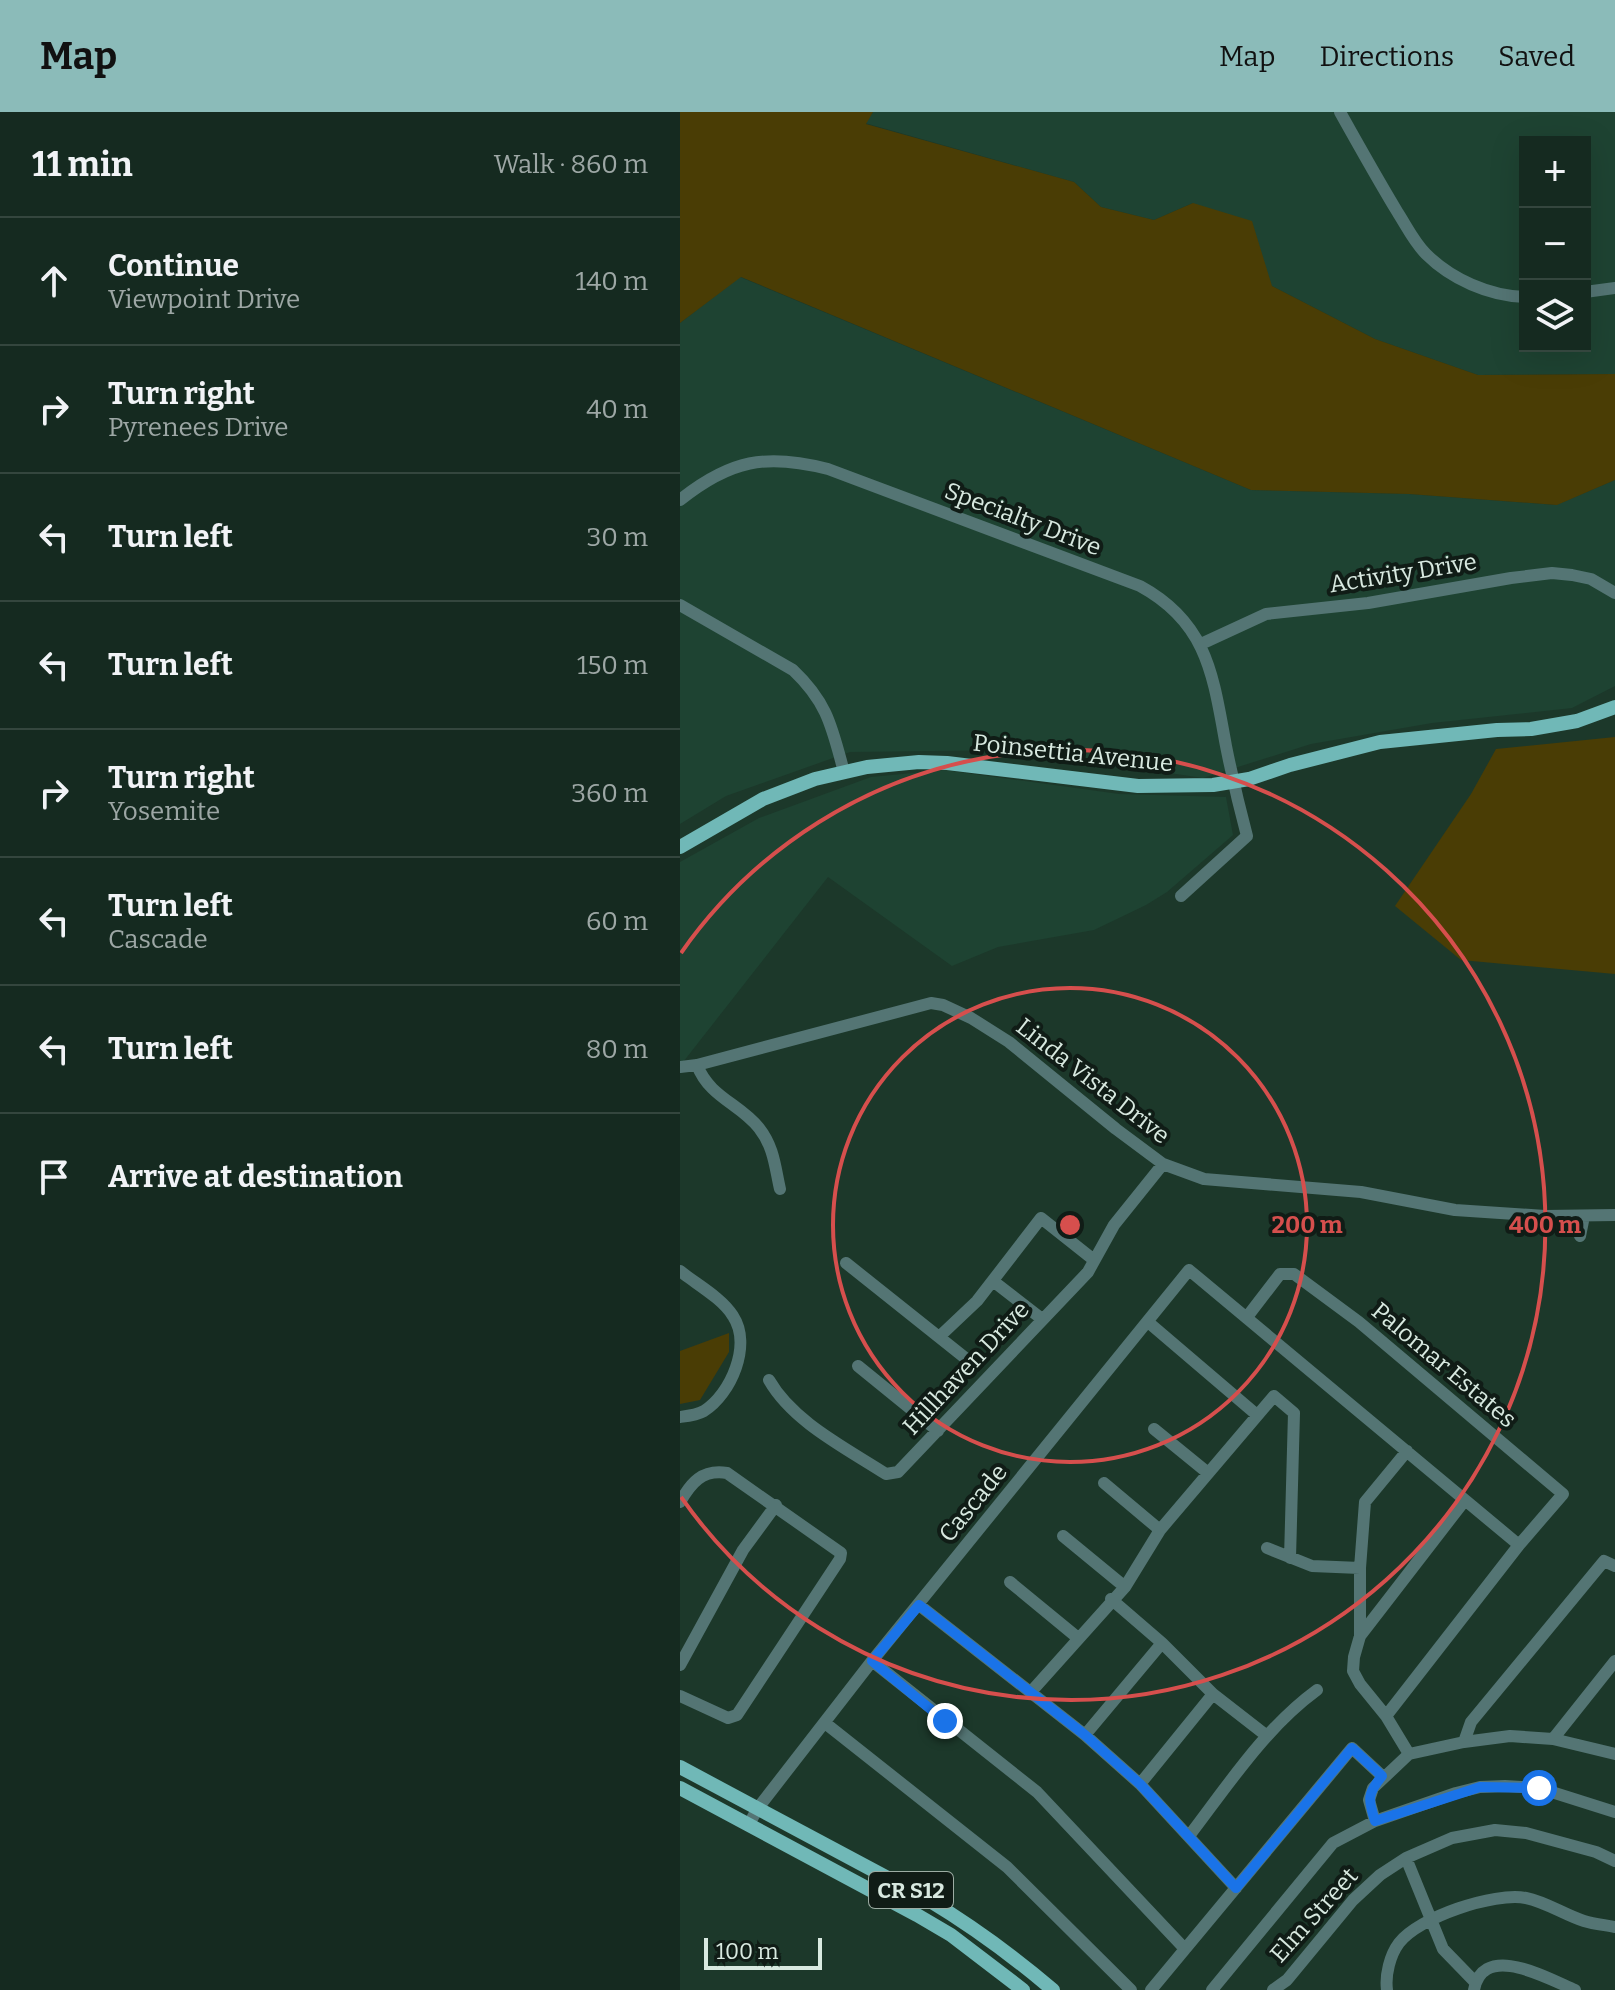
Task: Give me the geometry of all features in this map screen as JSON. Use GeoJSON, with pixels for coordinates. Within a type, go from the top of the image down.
{"type":"FeatureCollection","features":[{"type":"Feature","properties":{"kind":"main road","name":"Poinsettia Avenue"},"geometry":{"type":"LineString","coordinates":[[680,847],[763,799],[815,779],[867,767],[947,763],[1138,786],[1182,786],[1233,781],[1380,742],[1531,729],[1577,721],[1615,707]]}},
{"type":"Feature","properties":{"kind":"main road","name":"CR S12"},"geometry":{"type":"LineString","coordinates":[[680,1767],[962,1920],[1053,1990]]}},
{"type":"Feature","properties":{"kind":"main road","name":"CR S12"},"geometry":{"type":"LineString","coordinates":[[680,1788],[929,1922],[976,1953],[1023,1990]]}},
{"type":"Feature","properties":{"kind":"street"},"geometry":{"type":"LineString","coordinates":[[1340,112],[1426,254],[1469,284],[1519,296]]}},
{"type":"Feature","properties":{"kind":"street"},"geometry":{"type":"LineString","coordinates":[[1591,291],[1615,288]]}},
{"type":"Feature","properties":{"kind":"street","name":"Specialty Drive"},"geometry":{"type":"LineString","coordinates":[[680,500],[705,480],[725,470],[757,462],[796,461],[828,469],[1140,586],[1175,610],[1201,644],[1213,676],[1247,836],[1181,896]]}},
{"type":"Feature","properties":{"kind":"street","name":"Activity Drive"},"geometry":{"type":"LineString","coordinates":[[1201,644],[1266,614],[1368,603],[1552,573],[1591,579],[1615,593]]}},
{"type":"Feature","properties":{"kind":"street"},"geometry":{"type":"LineString","coordinates":[[680,605],[793,670],[809,685],[831,724],[844,772]]}},
{"type":"Feature","properties":{"kind":"street","name":"Linda Vista Drive"},"geometry":{"type":"LineString","coordinates":[[680,1067],[922,1004],[943,1005],[1009,1042],[1163,1164],[1204,1179],[1361,1192],[1455,1210],[1615,1215]]}},
{"type":"Feature","properties":{"kind":"street"},"geometry":{"type":"LineString","coordinates":[[697,1065],[709,1087],[758,1126],[775,1160],[780,1189]]}},
{"type":"Feature","properties":{"kind":"street","name":"Hillhaven Drive"},"geometry":{"type":"LineString","coordinates":[[769,1380],[779,1397],[813,1425],[886,1474],[898,1472],[1088,1272],[1114,1225],[1163,1164]]}},
{"type":"Feature","properties":{"kind":"street"},"geometry":{"type":"LineString","coordinates":[[1580,1236],[1584,1216]]}},
{"type":"Feature","properties":{"kind":"street"},"geometry":{"type":"LineString","coordinates":[[940,1336],[977,1301],[1041,1218],[1094,1260]]}},
{"type":"Feature","properties":{"kind":"street"},"geometry":{"type":"LineString","coordinates":[[846,1263],[964,1357]]}},
{"type":"Feature","properties":{"kind":"street","name":"Cascade"},"geometry":{"type":"LineString","coordinates":[[749,1824],[758,1808],[872,1661],[1189,1270],[1247,1317]]}},
{"type":"Feature","properties":{"kind":"street"},"geometry":{"type":"LineString","coordinates":[[680,1271],[734,1316],[741,1345],[738,1366],[714,1404],[702,1412],[680,1417]]}},
{"type":"Feature","properties":{"kind":"street","name":"Palomar Estates"},"geometry":{"type":"LineString","coordinates":[[1247,1317],[1280,1274],[1294,1274],[1359,1322],[1563,1494],[1519,1545]]}},
{"type":"Feature","properties":{"kind":"street"},"geometry":{"type":"LineString","coordinates":[[993,1281],[1042,1319]]}},
{"type":"Feature","properties":{"kind":"street"},"geometry":{"type":"LineString","coordinates":[[1247,1317],[1519,1545],[1386,1716]]}},
{"type":"Feature","properties":{"kind":"street"},"geometry":{"type":"LineString","coordinates":[[1148,1322],[1257,1415]]}},
{"type":"Feature","properties":{"kind":"street"},"geometry":{"type":"LineString","coordinates":[[858,1366],[938,1431]]}},
{"type":"Feature","properties":{"kind":"street"},"geometry":{"type":"LineString","coordinates":[[1030,1693],[1111,1599],[1125,1587],[1160,1530],[1274,1396],[1294,1413],[1290,1558]]}},
{"type":"Feature","properties":{"kind":"street"},"geometry":{"type":"LineString","coordinates":[[1154,1429],[1208,1473]]}},
{"type":"Feature","properties":{"kind":"street"},"geometry":{"type":"LineString","coordinates":[[1407,1451],[1365,1502],[1360,1568],[1360,1636],[1353,1671],[1409,1754]]}},
{"type":"Feature","properties":{"kind":"street"},"geometry":{"type":"LineString","coordinates":[[680,1502],[696,1479],[718,1471],[737,1478],[841,1553],[737,1715],[728,1718],[680,1696]]}},
{"type":"Feature","properties":{"kind":"street"},"geometry":{"type":"LineString","coordinates":[[1104,1483],[1160,1530]]}},
{"type":"Feature","properties":{"kind":"street"},"geometry":{"type":"LineString","coordinates":[[1360,1636],[1465,1500]]}},
{"type":"Feature","properties":{"kind":"street"},"geometry":{"type":"LineString","coordinates":[[680,1665],[743,1550],[776,1505]]}},
{"type":"Feature","properties":{"kind":"street"},"geometry":{"type":"LineString","coordinates":[[1063,1536],[1125,1587]]}},
{"type":"Feature","properties":{"kind":"street"},"geometry":{"type":"LineString","coordinates":[[1267,1548],[1312,1566],[1360,1568]]}},
{"type":"Feature","properties":{"kind":"street"},"geometry":{"type":"LineString","coordinates":[[1464,1742],[1471,1722],[1604,1561],[1615,1566]]}},
{"type":"Feature","properties":{"kind":"street"},"geometry":{"type":"LineString","coordinates":[[1010,1582],[1078,1638]]}},
{"type":"Feature","properties":{"kind":"street"},"geometry":{"type":"LineString","coordinates":[[1111,1599],[1162,1643],[1213,1694],[1267,1736]]}},
{"type":"Feature","properties":{"kind":"street"},"geometry":{"type":"LineString","coordinates":[[919,1605],[1085,1735],[1140,1784],[1236,1888]]}},
{"type":"Feature","properties":{"kind":"street"},"geometry":{"type":"LineString","coordinates":[[1085,1735],[1162,1643]]}},
{"type":"Feature","properties":{"kind":"street"},"geometry":{"type":"LineString","coordinates":[[872,1661],[1037,1792],[1185,1949]]}},
{"type":"Feature","properties":{"kind":"street"},"geometry":{"type":"LineString","coordinates":[[1553,1739],[1615,1661]]}},
{"type":"Feature","properties":{"kind":"street"},"geometry":{"type":"LineString","coordinates":[[1189,1836],[1267,1736],[1295,1706],[1317,1690]]}},
{"type":"Feature","properties":{"kind":"street"},"geometry":{"type":"LineString","coordinates":[[1140,1784],[1213,1694]]}},
{"type":"Feature","properties":{"kind":"street"},"geometry":{"type":"LineString","coordinates":[[825,1723],[1007,1867],[1131,1990]]}},
{"type":"Feature","properties":{"kind":"street"},"geometry":{"type":"LineString","coordinates":[[1375,1821],[1369,1800],[1373,1788],[1382,1776],[1409,1754],[1510,1736],[1553,1739],[1615,1754]]}},
{"type":"Feature","properties":{"kind":"street"},"geometry":{"type":"LineString","coordinates":[[1151,1990],[1352,1748],[1382,1776]]}},
{"type":"Feature","properties":{"kind":"street"},"geometry":{"type":"LineString","coordinates":[[1212,1990],[1333,1843],[1375,1821],[1456,1793],[1480,1787],[1505,1786],[1539,1788],[1615,1812]]}},
{"type":"Feature","properties":{"kind":"street"},"geometry":{"type":"LineString","coordinates":[[1202,1990],[1328,1837],[1359,1822],[1375,1821]]}},
{"type":"Feature","properties":{"kind":"street","name":"Elm Street"},"geometry":{"type":"LineString","coordinates":[[1273,1990],[1290,1985],[1353,1900],[1380,1875],[1406,1858],[1452,1838],[1495,1830],[1534,1835],[1596,1852],[1615,1861]]}},
{"type":"Feature","properties":{"kind":"street"},"geometry":{"type":"LineString","coordinates":[[1406,1858],[1448,1957],[1475,1986],[1490,1968],[1510,1963],[1575,1990]]}},
{"type":"Feature","properties":{"kind":"street"},"geometry":{"type":"LineString","coordinates":[[1387,1990],[1386,1979],[1392,1956],[1400,1942],[1414,1929],[1496,1899],[1525,1898],[1585,1921],[1615,1927]]}},
{"type":"Feature","properties":{"kind":"shaded area"},"geometry":{"type":"Polygon","coordinates":[[[680,112],[873,112],[866,124],[1074,182],[1101,207],[1154,220],[1193,203],[1252,221],[1272,286],[1375,339],[1478,375],[1615,374],[1615,480],[1557,505],[1409,494],[1251,490],[741,277],[680,323],[680,112]]]}},
{"type":"Feature","properties":{"kind":"shaded area"},"geometry":{"type":"Polygon","coordinates":[[[873,112],[1615,112],[1615,374],[1478,375],[1375,339],[1272,286],[1193,203],[1154,220],[1101,207],[1074,182],[865,123],[873,112]]]}},
{"type":"Feature","properties":{"kind":"shaded area"},"geometry":{"type":"Polygon","coordinates":[[[740,277],[1251,490],[1409,494],[1556,505],[1615,480],[1615,686],[1572,708],[1432,723],[1311,744],[1203,778],[1015,750],[850,752],[726,796],[680,824],[680,323],[740,277]]]}},
{"type":"Feature","properties":{"kind":"shaded area"},"geometry":{"type":"Polygon","coordinates":[[[1615,737],[1615,974],[1461,960],[1395,906],[1471,794],[1496,749],[1615,737]]]}},
{"type":"Feature","properties":{"kind":"shaded area"},"geometry":{"type":"Polygon","coordinates":[[[944,770],[1119,794],[1226,797],[1233,835],[1167,892],[1094,930],[998,947],[952,966],[828,877],[680,1066],[680,862],[759,818],[871,777],[944,770]]]}},
{"type":"Feature","properties":{"kind":"shaded area"},"geometry":{"type":"Polygon","coordinates":[[[729,1333],[729,1352],[700,1400],[680,1404],[680,1351],[729,1333]]]}},
{"type":"Feature","properties":{"kind":"route"},"geometry":{"type":"LineString","coordinates":[[945,1721],[872,1661],[919,1605],[1085,1735],[1140,1784],[1236,1888],[1352,1748],[1382,1776],[1369,1800],[1375,1821],[1480,1787],[1539,1788]]}}]}
